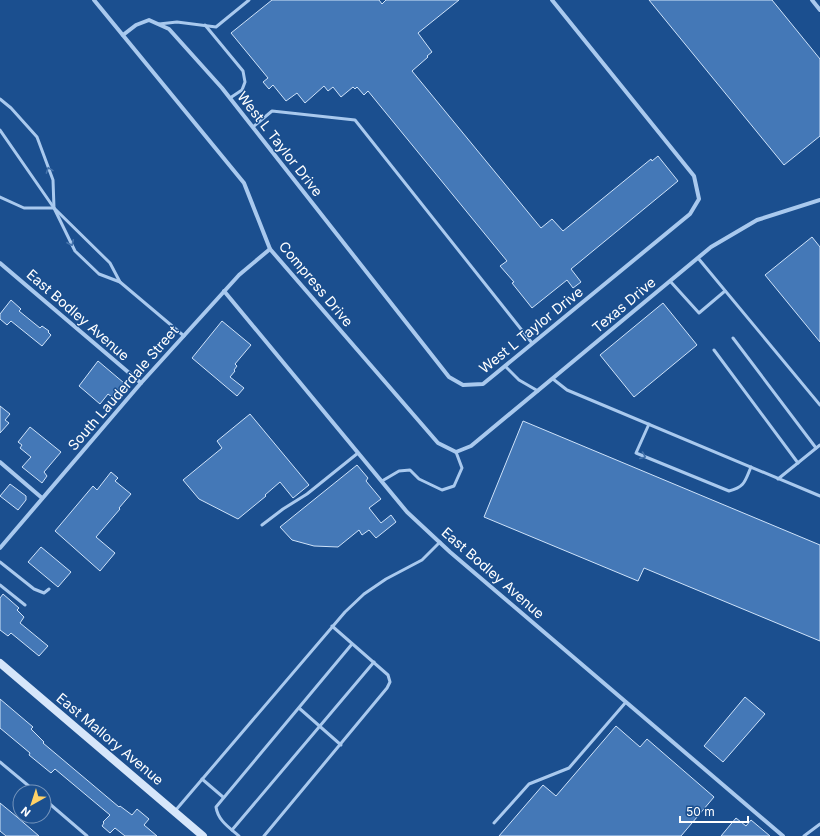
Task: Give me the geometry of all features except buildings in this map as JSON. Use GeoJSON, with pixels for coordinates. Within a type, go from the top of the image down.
{"type":"FeatureCollection","features":[{"type":"Feature","properties":{"kind":"main road","name":"East Mallory Avenue"},"geometry":{"type":"LineString","coordinates":[[0,663],[202,836]]}},
{"type":"Feature","properties":{"kind":"street","name":"Compress Drive"},"geometry":{"type":"LineString","coordinates":[[94,0],[244,184],[270,249],[438,443],[456,452]]}},
{"type":"Feature","properties":{"kind":"street","name":"West L Taylor Drive"},"geometry":{"type":"LineString","coordinates":[[158,24],[169,29],[230,98],[449,377],[463,385],[483,384],[690,214],[699,199],[694,176],[552,0]]}},
{"type":"Feature","properties":{"kind":"street"},"geometry":{"type":"LineString","coordinates":[[812,0],[820,10]]}},
{"type":"Feature","properties":{"kind":"street"},"geometry":{"type":"LineString","coordinates":[[123,36],[136,25],[149,20],[158,24]]}},
{"type":"Feature","properties":{"kind":"street","name":"Texas Drive"},"geometry":{"type":"LineString","coordinates":[[456,452],[471,446],[711,247],[757,220],[820,200]]}},
{"type":"Feature","properties":{"kind":"street","name":"South Lauderdale Street"},"geometry":{"type":"LineString","coordinates":[[0,548],[141,383],[224,291],[239,275],[270,249]]}},
{"type":"Feature","properties":{"kind":"street","name":"East Bodley Avenue"},"geometry":{"type":"LineString","coordinates":[[0,263],[141,383]]}},
{"type":"Feature","properties":{"kind":"street","name":"East Bodley Avenue"},"geometry":{"type":"LineString","coordinates":[[224,291],[408,512],[440,542],[782,836]]}},
{"type":"Feature","properties":{"kind":"street"},"geometry":{"type":"LineString","coordinates":[[0,462],[42,498]]}},
{"type":"Feature","properties":{"kind":"lane"},"geometry":{"type":"LineString","coordinates":[[158,24],[177,22],[216,27],[249,0]]}},
{"type":"Feature","properties":{"kind":"lane"},"geometry":{"type":"LineString","coordinates":[[205,25],[243,71],[245,82],[242,90],[230,98]]}},
{"type":"Feature","properties":{"kind":"lane"},"geometry":{"type":"LineString","coordinates":[[0,99],[11,108],[37,137],[53,180],[54,208],[110,263],[120,282]]}},
{"type":"Feature","properties":{"kind":"lane"},"geometry":{"type":"LineString","coordinates":[[253,127],[272,112],[355,120],[532,343]]}},
{"type":"Feature","properties":{"kind":"lane"},"geometry":{"type":"LineString","coordinates":[[0,130],[54,208],[74,252],[99,274],[120,282],[184,336]]}},
{"type":"Feature","properties":{"kind":"lane"},"geometry":{"type":"LineString","coordinates":[[0,197],[24,208],[54,208]]}},
{"type":"Feature","properties":{"kind":"lane"},"geometry":{"type":"LineString","coordinates":[[698,258],[820,405]]}},
{"type":"Feature","properties":{"kind":"lane"},"geometry":{"type":"LineString","coordinates":[[670,281],[699,313],[725,291]]}},
{"type":"Feature","properties":{"kind":"lane"},"geometry":{"type":"LineString","coordinates":[[733,338],[816,448]]}},
{"type":"Feature","properties":{"kind":"lane"},"geometry":{"type":"LineString","coordinates":[[714,350],[798,463]]}},
{"type":"Feature","properties":{"kind":"lane"},"geometry":{"type":"LineString","coordinates":[[505,366],[519,380],[538,392]]}},
{"type":"Feature","properties":{"kind":"lane"},"geometry":{"type":"LineString","coordinates":[[553,379],[567,390],[820,496]]}},
{"type":"Feature","properties":{"kind":"lane"},"geometry":{"type":"LineString","coordinates":[[649,424],[636,453],[729,490],[737,489],[744,484],[751,467]]}},
{"type":"Feature","properties":{"kind":"lane"},"geometry":{"type":"LineString","coordinates":[[778,479],[820,445]]}},
{"type":"Feature","properties":{"kind":"lane"},"geometry":{"type":"LineString","coordinates":[[382,481],[399,471],[410,470],[419,479],[442,490],[454,486],[462,468],[456,452]]}},
{"type":"Feature","properties":{"kind":"lane"},"geometry":{"type":"LineString","coordinates":[[262,525],[283,509],[307,494],[358,453]]}},
{"type":"Feature","properties":{"kind":"lane"},"geometry":{"type":"LineString","coordinates":[[174,812],[332,626],[364,594],[386,579],[422,560],[440,542]]}},
{"type":"Feature","properties":{"kind":"lane"},"geometry":{"type":"LineString","coordinates":[[0,562],[34,589],[44,593],[49,589]]}},
{"type":"Feature","properties":{"kind":"lane"},"geometry":{"type":"LineString","coordinates":[[0,585],[24,605]]}},
{"type":"Feature","properties":{"kind":"lane"},"geometry":{"type":"LineString","coordinates":[[264,836],[387,688],[390,682],[388,675],[332,626]]}},
{"type":"Feature","properties":{"kind":"lane"},"geometry":{"type":"LineString","coordinates":[[239,836],[221,820],[216,807],[352,644]]}},
{"type":"Feature","properties":{"kind":"lane"},"geometry":{"type":"LineString","coordinates":[[232,830],[374,662]]}},
{"type":"Feature","properties":{"kind":"lane"},"geometry":{"type":"LineString","coordinates":[[494,823],[529,784],[569,768],[626,702]]}},
{"type":"Feature","properties":{"kind":"lane"},"geometry":{"type":"LineString","coordinates":[[299,708],[341,744]]}},
{"type":"Feature","properties":{"kind":"lane"},"geometry":{"type":"LineString","coordinates":[[0,762],[26,784]]}},
{"type":"Feature","properties":{"kind":"lane"},"geometry":{"type":"LineString","coordinates":[[202,779],[223,797]]}},
{"type":"Feature","properties":{"kind":"lane"},"geometry":{"type":"LineString","coordinates":[[52,806],[87,836]]}},
{"type":"Feature","properties":{"kind":"lane"},"geometry":{"type":"LineString","coordinates":[[804,836],[820,824]]}}]}
